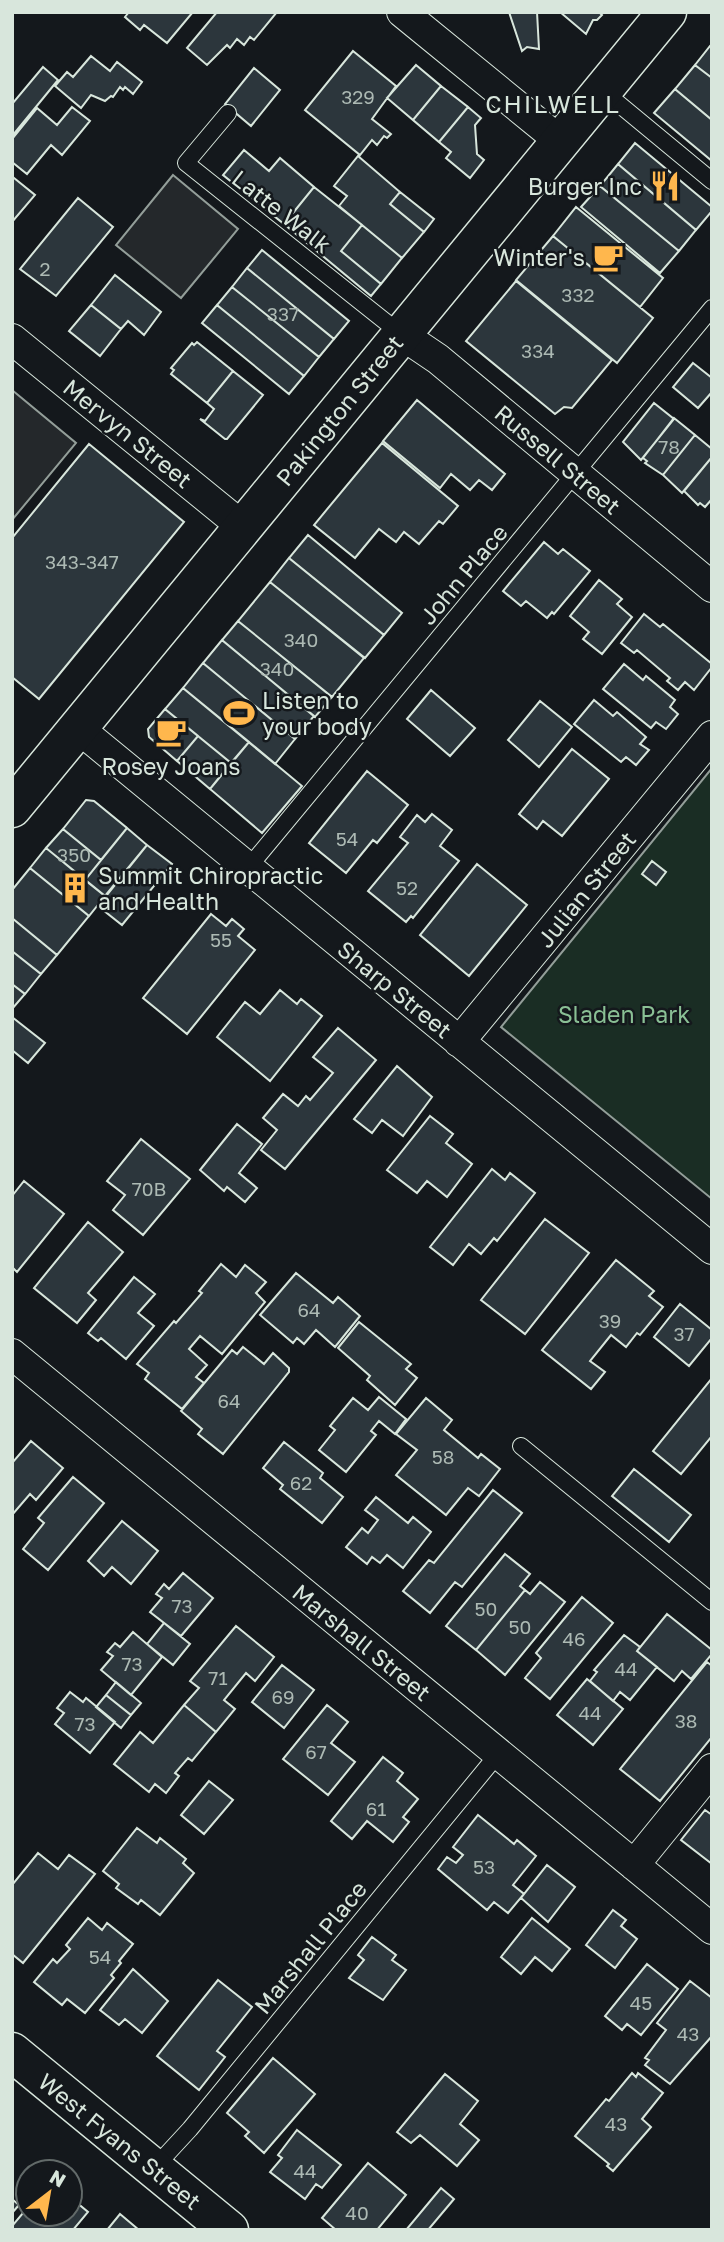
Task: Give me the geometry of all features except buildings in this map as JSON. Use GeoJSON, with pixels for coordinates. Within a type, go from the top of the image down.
{"type":"FeatureCollection","features":[{"type":"Feature","properties":{"kind":"street"},"geometry":{"type":"LineString","coordinates":[[402,12],[560,141]]}},
{"type":"Feature","properties":{"kind":"street","name":"Pakington Street"},"geometry":{"type":"LineString","coordinates":[[12,808],[667,12]]}},
{"type":"Feature","properties":{"kind":"street","name":"Russell Street"},"geometry":{"type":"LineString","coordinates":[[401,334],[438,359],[712,587]]}},
{"type":"Feature","properties":{"kind":"street","name":"Mervyn Street"},"geometry":{"type":"LineString","coordinates":[[12,340],[243,527]]}},
{"type":"Feature","properties":{"kind":"street","name":"Sharp Street"},"geometry":{"type":"LineString","coordinates":[[78,729],[712,1249]]}},
{"type":"Feature","properties":{"kind":"street","name":"Julian Street"},"geometry":{"type":"LineString","coordinates":[[459,1042],[712,736]]}},
{"type":"Feature","properties":{"kind":"street","name":"Marshall Street"},"geometry":{"type":"LineString","coordinates":[[12,1354],[712,1929]]}},
{"type":"Feature","properties":{"kind":"street"},"geometry":{"type":"LineString","coordinates":[[634,1865],[712,1769]]}},
{"type":"Feature","properties":{"kind":"street","name":"West Fyans Street"},"geometry":{"type":"LineString","coordinates":[[12,2052],[229,2230]]}},
{"type":"Feature","properties":{"kind":"lane"},"geometry":{"type":"LineString","coordinates":[[602,90],[712,181]]}},
{"type":"Feature","properties":{"kind":"lane","name":"Latte Walk"},"geometry":{"type":"LineString","coordinates":[[228,113],[186,163],[401,334]]}},
{"type":"Feature","properties":{"kind":"lane","name":"John Place"},"geometry":{"type":"LineString","coordinates":[[248,868],[712,308]]}},
{"type":"Feature","properties":{"kind":"lane"},"geometry":{"type":"LineString","coordinates":[[521,1446],[712,1602]]}},
{"type":"Feature","properties":{"kind":"lane","name":"Marshall Place"},"geometry":{"type":"LineString","coordinates":[[154,2168],[199,2119],[498,1754]]}},
{"type":"Feature","properties":{"kind":"green space","name":"Sladen Park"},"geometry":{"type":"Polygon","coordinates":[[[712,768],[712,1199],[501,1027],[712,768]]]}},
{"type":"Feature","properties":{"kind":"shaded area"},"geometry":{"type":"Polygon","coordinates":[[[173,175],[238,229],[181,298],[116,245],[173,175]]]}},
{"type":"Feature","properties":{"kind":"shaded area"},"geometry":{"type":"Polygon","coordinates":[[[12,390],[76,443],[12,520],[12,390]]]}},
{"type":"Feature","properties":{"kind":"place","name":"Burger Inc"},"geometry":{"type":"Point","coordinates":[665,186]}},
{"type":"Feature","properties":{"kind":"place","name":"Winter's"},"geometry":{"type":"Point","coordinates":[608,257]}},
{"type":"Feature","properties":{"kind":"place","name":"Listen to your body"},"geometry":{"type":"Point","coordinates":[239,713]}},
{"type":"Feature","properties":{"kind":"place","name":"Rosey Joans"},"geometry":{"type":"Point","coordinates":[171,732]}},
{"type":"Feature","properties":{"kind":"place","name":"Summit Chiropractic and Health"},"geometry":{"type":"Point","coordinates":[75,888]}},
{"type":"Feature","properties":{"kind":"district","name":"CHILWELL"},"geometry":{"type":"Point","coordinates":[553,103]}}]}
